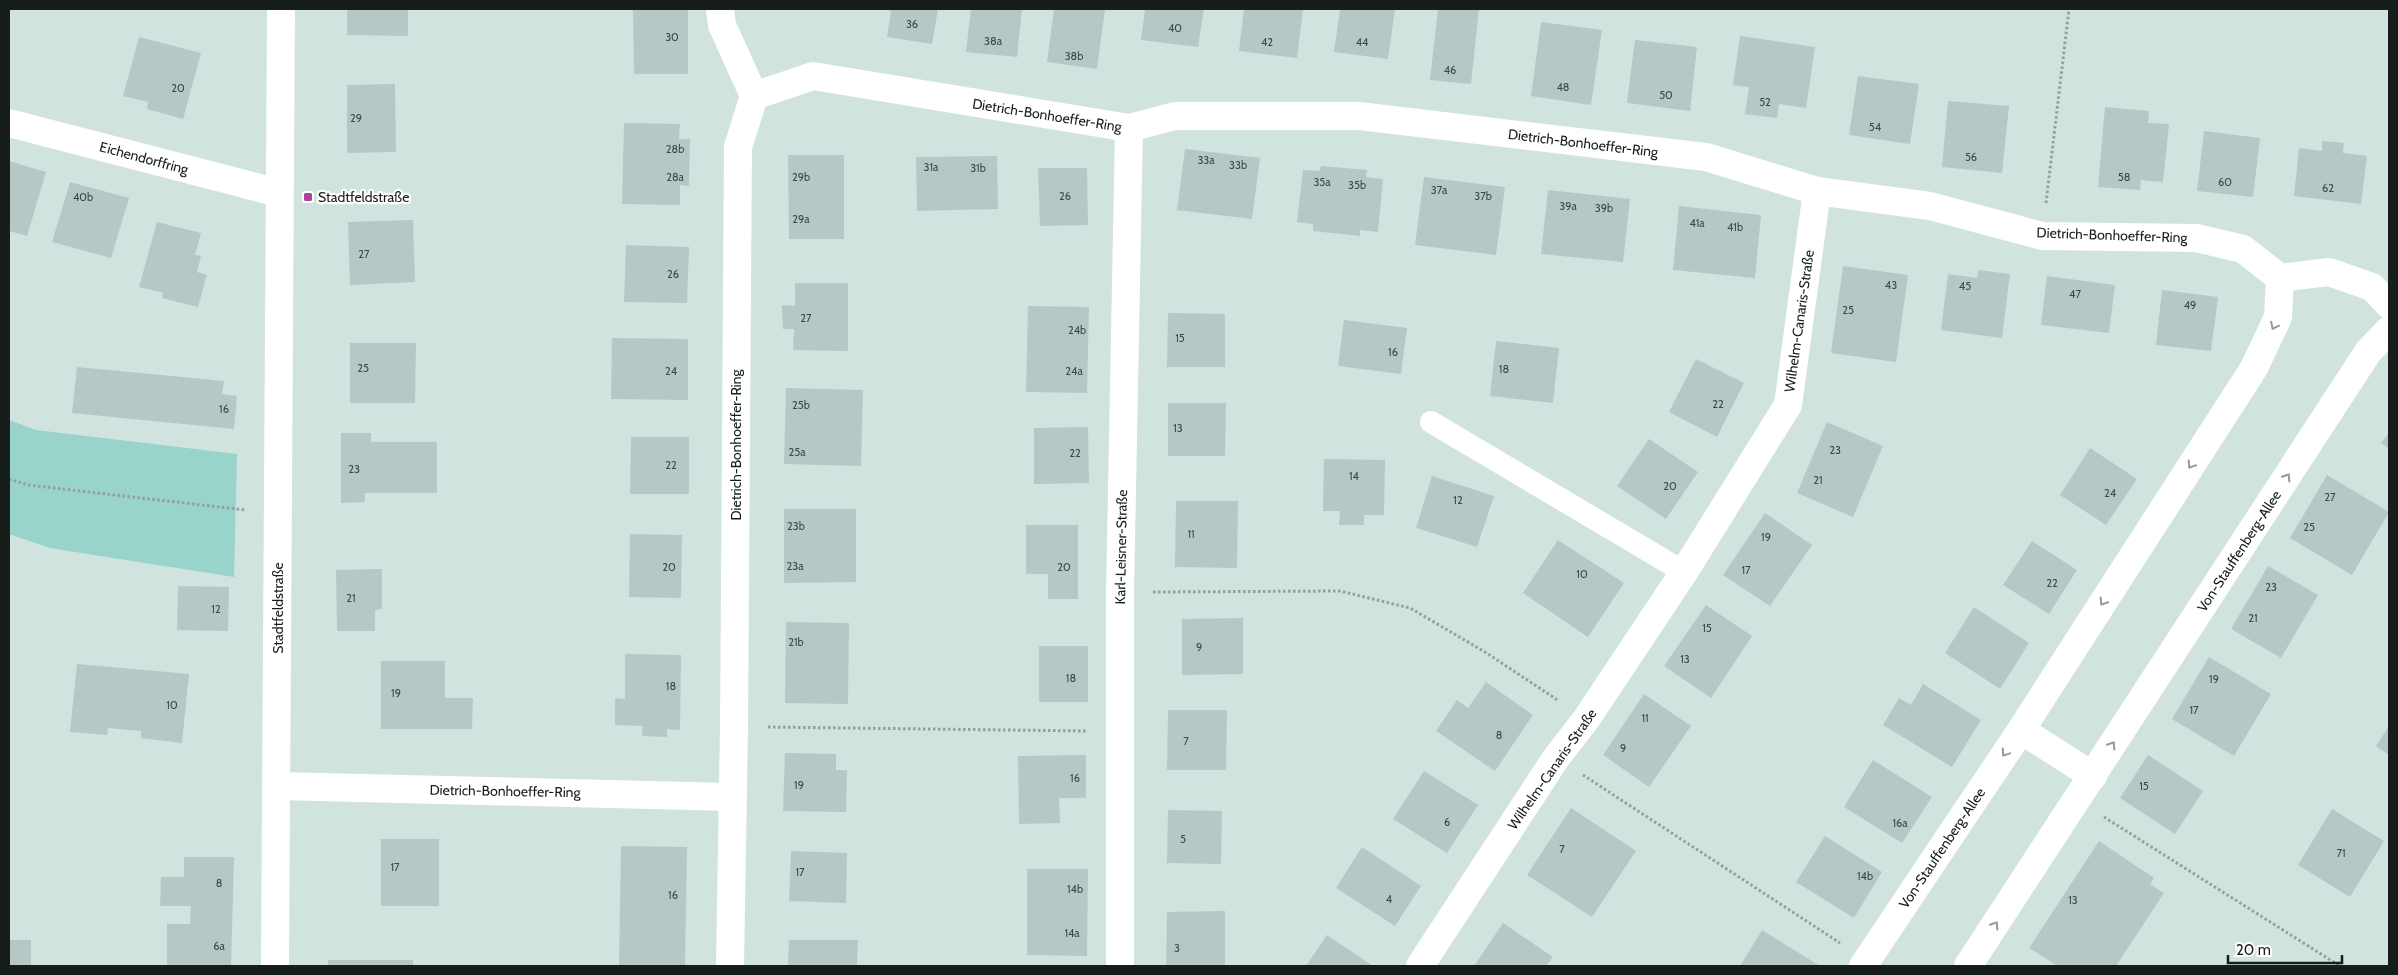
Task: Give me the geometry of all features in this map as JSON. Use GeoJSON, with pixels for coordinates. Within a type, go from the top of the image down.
{"type":"FeatureCollection","features":[{"type":"Feature","properties":{"kind":"street","name":"Stadtfeldstraße"},"geometry":{"type":"LineString","coordinates":[[275,966],[278,786],[281,9]]}},
{"type":"Feature","properties":{"kind":"street"},"geometry":{"type":"LineString","coordinates":[[720,9],[722,25],[754,96]]}},
{"type":"Feature","properties":{"kind":"street","name":"Dietrich-Bonhoeffer-Ring"},"geometry":{"type":"LineString","coordinates":[[730,966],[734,726],[738,147],[754,96],[813,76],[1129,128],[1175,116],[1358,116],[1706,157],[1817,191],[1930,206],[2042,236],[2196,238],[2244,249],[2280,278]]}},
{"type":"Feature","properties":{"kind":"street","name":"Eichendorffring"},"geometry":{"type":"LineString","coordinates":[[9,123],[279,193]]}},
{"type":"Feature","properties":{"kind":"street","name":"Karl-Leisner-Straße"},"geometry":{"type":"LineString","coordinates":[[1120,966],[1120,593],[1129,128]]}},
{"type":"Feature","properties":{"kind":"street","name":"Wilhelm-Canaris-Straße"},"geometry":{"type":"LineString","coordinates":[[1420,966],[1556,758],[1587,718],[1684,572],[1788,405],[1817,191]]}},
{"type":"Feature","properties":{"kind":"street"},"geometry":{"type":"LineString","coordinates":[[2280,278],[2329,272],[2372,287],[2389,305]]}},
{"type":"Feature","properties":{"kind":"street","name":"Von-Stauffenberg-Allee"},"geometry":{"type":"LineString","coordinates":[[1865,963],[2020,730],[2254,368],[2278,318],[2280,278]]}},
{"type":"Feature","properties":{"kind":"street","name":"Von-Stauffenberg-Allee"},"geometry":{"type":"LineString","coordinates":[[1968,966],[2368,352],[2389,330]]}},
{"type":"Feature","properties":{"kind":"street"},"geometry":{"type":"LineString","coordinates":[[2020,730],[2093,776]]}},
{"type":"Feature","properties":{"kind":"street","name":"Dietrich-Bonhoeffer-Ring"},"geometry":{"type":"LineString","coordinates":[[278,786],[732,797]]}},
{"type":"Feature","properties":{"kind":"lane"},"geometry":{"type":"LineString","coordinates":[[1431,422],[1684,572]]}},
{"type":"Feature","properties":{"kind":"path"},"geometry":{"type":"LineString","coordinates":[[2042,236],[2069,9]]}},
{"type":"Feature","properties":{"kind":"path"},"geometry":{"type":"LineString","coordinates":[[9,479],[28,485],[279,514]]}},
{"type":"Feature","properties":{"kind":"path"},"geometry":{"type":"LineString","coordinates":[[1120,593],[1340,591],[1410,608],[1485,652],[1587,718]]}},
{"type":"Feature","properties":{"kind":"path"},"geometry":{"type":"LineString","coordinates":[[734,726],[1119,732]]}},
{"type":"Feature","properties":{"kind":"path"},"geometry":{"type":"LineString","coordinates":[[1556,758],[1865,963]]}},
{"type":"Feature","properties":{"kind":"path"},"geometry":{"type":"LineString","coordinates":[[2077,800],[2340,966]]}},
{"type":"Feature","properties":{"kind":"green space"},"geometry":{"type":"Polygon","coordinates":[[[9,420],[36,430],[237,454],[234,577],[50,548],[9,534],[9,420]]]}},
{"type":"Feature","properties":{"kind":"building"},"geometry":{"type":"Polygon","coordinates":[[[347,9],[408,9],[408,36],[347,35],[347,9]]]}},
{"type":"Feature","properties":{"kind":"building"},"geometry":{"type":"Polygon","coordinates":[[[633,9],[688,9],[688,74],[634,74],[633,9]]]}},
{"type":"Feature","properties":{"kind":"building"},"geometry":{"type":"Polygon","coordinates":[[[885,9],[938,9],[932,44],[887,37],[891,11],[885,9]]]}},
{"type":"Feature","properties":{"kind":"building"},"geometry":{"type":"Polygon","coordinates":[[[971,9],[1022,9],[1017,57],[966,52],[971,9]]]}},
{"type":"Feature","properties":{"kind":"building"},"geometry":{"type":"Polygon","coordinates":[[[1054,9],[1105,9],[1097,69],[1047,62],[1054,9]]]}},
{"type":"Feature","properties":{"kind":"building"},"geometry":{"type":"Polygon","coordinates":[[[1145,9],[1204,9],[1198,47],[1141,40],[1145,9]]]}},
{"type":"Feature","properties":{"kind":"building"},"geometry":{"type":"Polygon","coordinates":[[[1244,9],[1303,9],[1297,58],[1239,51],[1244,9]]]}},
{"type":"Feature","properties":{"kind":"building"},"geometry":{"type":"Polygon","coordinates":[[[1340,9],[1395,9],[1388,59],[1334,52],[1340,9]]]}},
{"type":"Feature","properties":{"kind":"building"},"geometry":{"type":"Polygon","coordinates":[[[1438,9],[1479,9],[1471,84],[1430,80],[1438,9]]]}},
{"type":"Feature","properties":{"kind":"building"},"geometry":{"type":"Polygon","coordinates":[[[1541,22],[1602,30],[1591,105],[1531,96],[1541,22]]]}},
{"type":"Feature","properties":{"kind":"building"},"geometry":{"type":"Polygon","coordinates":[[[1740,36],[1815,47],[1806,108],[1779,104],[1777,118],[1745,114],[1749,87],[1733,85],[1740,36]]]}},
{"type":"Feature","properties":{"kind":"building"},"geometry":{"type":"Polygon","coordinates":[[[139,37],[201,53],[183,119],[147,109],[148,102],[123,96],[139,37]]]}},
{"type":"Feature","properties":{"kind":"building"},"geometry":{"type":"Polygon","coordinates":[[[1635,40],[1697,47],[1690,111],[1627,103],[1635,40]]]}},
{"type":"Feature","properties":{"kind":"building"},"geometry":{"type":"Polygon","coordinates":[[[1858,76],[1919,84],[1910,144],[1849,135],[1858,76]]]}},
{"type":"Feature","properties":{"kind":"building"},"geometry":{"type":"Polygon","coordinates":[[[395,84],[396,152],[347,153],[347,85],[395,84]]]}},
{"type":"Feature","properties":{"kind":"building"},"geometry":{"type":"Polygon","coordinates":[[[1948,101],[2009,106],[2002,173],[1942,167],[1948,101]]]}},
{"type":"Feature","properties":{"kind":"building"},"geometry":{"type":"Polygon","coordinates":[[[2105,107],[2149,111],[2148,123],[2169,124],[2163,182],[2141,180],[2140,190],[2098,187],[2105,107]]]}},
{"type":"Feature","properties":{"kind":"building"},"geometry":{"type":"Polygon","coordinates":[[[624,123],[680,124],[679,139],[690,139],[689,186],[680,185],[680,205],[622,204],[624,123]]]}},
{"type":"Feature","properties":{"kind":"building"},"geometry":{"type":"Polygon","coordinates":[[[2204,131],[2260,138],[2253,197],[2197,191],[2204,131]]]}},
{"type":"Feature","properties":{"kind":"building"},"geometry":{"type":"Polygon","coordinates":[[[2322,141],[2344,143],[2343,153],[2367,156],[2361,204],[2294,196],[2299,148],[2322,151],[2322,141]]]}},
{"type":"Feature","properties":{"kind":"building"},"geometry":{"type":"Polygon","coordinates":[[[1185,149],[1260,158],[1252,219],[1177,210],[1185,149]]]}},
{"type":"Feature","properties":{"kind":"building"},"geometry":{"type":"Polygon","coordinates":[[[788,155],[844,155],[844,239],[789,239],[788,155]]]}},
{"type":"Feature","properties":{"kind":"building"},"geometry":{"type":"Polygon","coordinates":[[[997,156],[998,209],[917,211],[916,157],[997,156]]]}},
{"type":"Feature","properties":{"kind":"building"},"geometry":{"type":"Polygon","coordinates":[[[9,161],[46,172],[27,236],[9,231],[9,161]]]}},
{"type":"Feature","properties":{"kind":"building"},"geometry":{"type":"Polygon","coordinates":[[[1321,166],[1367,170],[1366,177],[1383,179],[1378,232],[1360,230],[1360,236],[1313,231],[1313,224],[1297,222],[1303,170],[1320,171],[1321,166]]]}},
{"type":"Feature","properties":{"kind":"building"},"geometry":{"type":"Polygon","coordinates":[[[1038,168],[1087,168],[1088,225],[1040,226],[1038,168]]]}},
{"type":"Feature","properties":{"kind":"building"},"geometry":{"type":"Polygon","coordinates":[[[1424,177],[1505,187],[1496,255],[1415,245],[1424,177]]]}},
{"type":"Feature","properties":{"kind":"building"},"geometry":{"type":"Polygon","coordinates":[[[70,182],[129,198],[111,258],[52,242],[70,182]]]}},
{"type":"Feature","properties":{"kind":"building"},"geometry":{"type":"Polygon","coordinates":[[[1548,190],[1630,199],[1623,262],[1541,254],[1548,190]]]}},
{"type":"Feature","properties":{"kind":"building"},"geometry":{"type":"Polygon","coordinates":[[[1679,206],[1761,215],[1755,278],[1673,270],[1679,206]]]}},
{"type":"Feature","properties":{"kind":"building"},"geometry":{"type":"Polygon","coordinates":[[[413,220],[415,282],[350,285],[348,222],[413,220]]]}},
{"type":"Feature","properties":{"kind":"building"},"geometry":{"type":"Polygon","coordinates":[[[157,222],[201,233],[195,255],[201,256],[197,272],[207,275],[198,307],[162,298],[163,293],[139,287],[157,222]]]}},
{"type":"Feature","properties":{"kind":"building"},"geometry":{"type":"Polygon","coordinates":[[[626,245],[689,247],[687,303],[624,302],[626,245]]]}},
{"type":"Feature","properties":{"kind":"building"},"geometry":{"type":"Polygon","coordinates":[[[1843,266],[1908,275],[1896,362],[1831,353],[1843,266]]]}},
{"type":"Feature","properties":{"kind":"building"},"geometry":{"type":"Polygon","coordinates":[[[1978,270],[2010,274],[2002,338],[1941,330],[1948,274],[1977,278],[1978,270]]]}},
{"type":"Feature","properties":{"kind":"building"},"geometry":{"type":"Polygon","coordinates":[[[2047,276],[2115,285],[2109,333],[2041,325],[2047,276]]]}},
{"type":"Feature","properties":{"kind":"building"},"geometry":{"type":"Polygon","coordinates":[[[795,283],[848,283],[848,351],[793,350],[794,329],[783,329],[782,305],[795,306],[795,283]]]}},
{"type":"Feature","properties":{"kind":"building"},"geometry":{"type":"Polygon","coordinates":[[[2162,290],[2218,297],[2211,351],[2156,345],[2162,290]]]}},
{"type":"Feature","properties":{"kind":"building"},"geometry":{"type":"Polygon","coordinates":[[[1028,306],[1089,307],[1087,393],[1026,392],[1028,306]]]}},
{"type":"Feature","properties":{"kind":"building"},"geometry":{"type":"Polygon","coordinates":[[[1168,313],[1225,314],[1225,367],[1167,367],[1168,313]]]}},
{"type":"Feature","properties":{"kind":"building"},"geometry":{"type":"Polygon","coordinates":[[[1344,320],[1407,328],[1401,374],[1338,366],[1344,320]]]}},
{"type":"Feature","properties":{"kind":"building"},"geometry":{"type":"Polygon","coordinates":[[[612,338],[688,339],[688,400],[611,399],[612,338]]]}},
{"type":"Feature","properties":{"kind":"building"},"geometry":{"type":"Polygon","coordinates":[[[1496,341],[1559,348],[1553,403],[1490,396],[1496,341]]]}},
{"type":"Feature","properties":{"kind":"building"},"geometry":{"type":"Polygon","coordinates":[[[350,343],[416,343],[415,403],[350,403],[350,343]]]}},
{"type":"Feature","properties":{"kind":"building"},"geometry":{"type":"Polygon","coordinates":[[[1696,359],[1744,383],[1717,437],[1669,412],[1696,359]]]}},
{"type":"Feature","properties":{"kind":"building"},"geometry":{"type":"Polygon","coordinates":[[[77,367],[224,381],[222,394],[237,396],[234,429],[72,413],[77,367]]]}},
{"type":"Feature","properties":{"kind":"building"},"geometry":{"type":"Polygon","coordinates":[[[786,388],[863,390],[861,466],[784,464],[786,388]]]}},
{"type":"Feature","properties":{"kind":"building"},"geometry":{"type":"Polygon","coordinates":[[[1168,403],[1226,403],[1225,456],[1168,456],[1168,403]]]}},
{"type":"Feature","properties":{"kind":"building"},"geometry":{"type":"Polygon","coordinates":[[[1827,422],[1883,446],[1853,517],[1797,493],[1827,422]]]}},
{"type":"Feature","properties":{"kind":"building"},"geometry":{"type":"Polygon","coordinates":[[[1088,427],[1089,483],[1034,484],[1034,428],[1088,427]]]}},
{"type":"Feature","properties":{"kind":"building"},"geometry":{"type":"Polygon","coordinates":[[[341,433],[371,433],[371,442],[437,442],[437,493],[365,493],[365,502],[341,503],[341,433]]]}},
{"type":"Feature","properties":{"kind":"building"},"geometry":{"type":"Polygon","coordinates":[[[2389,433],[2389,449],[2381,443],[2389,433]]]}},
{"type":"Feature","properties":{"kind":"building"},"geometry":{"type":"Polygon","coordinates":[[[631,437],[689,437],[689,494],[630,494],[631,437]]]}},
{"type":"Feature","properties":{"kind":"building"},"geometry":{"type":"Polygon","coordinates":[[[1649,439],[1698,472],[1666,519],[1617,486],[1649,439]]]}},
{"type":"Feature","properties":{"kind":"building"},"geometry":{"type":"Polygon","coordinates":[[[2090,448],[2137,479],[2106,525],[2060,495],[2090,448]]]}},
{"type":"Feature","properties":{"kind":"building"},"geometry":{"type":"Polygon","coordinates":[[[1324,459],[1385,460],[1384,515],[1364,515],[1364,525],[1339,525],[1340,511],[1323,511],[1324,459]]]}},
{"type":"Feature","properties":{"kind":"building"},"geometry":{"type":"Polygon","coordinates":[[[2327,475],[2389,512],[2352,575],[2290,538],[2327,475]]]}},
{"type":"Feature","properties":{"kind":"building"},"geometry":{"type":"Polygon","coordinates":[[[1432,476],[1494,496],[1477,547],[1416,528],[1432,476]]]}},
{"type":"Feature","properties":{"kind":"building"},"geometry":{"type":"Polygon","coordinates":[[[1176,501],[1238,501],[1237,568],[1175,567],[1176,501]]]}},
{"type":"Feature","properties":{"kind":"building"},"geometry":{"type":"Polygon","coordinates":[[[784,509],[856,509],[856,582],[784,583],[784,509]]]}},
{"type":"Feature","properties":{"kind":"building"},"geometry":{"type":"Polygon","coordinates":[[[1765,513],[1812,545],[1770,606],[1723,575],[1765,513]]]}},
{"type":"Feature","properties":{"kind":"building"},"geometry":{"type":"Polygon","coordinates":[[[1026,525],[1078,525],[1078,599],[1048,599],[1048,574],[1026,574],[1026,525]]]}},
{"type":"Feature","properties":{"kind":"building"},"geometry":{"type":"Polygon","coordinates":[[[630,534],[682,535],[681,598],[629,597],[630,534]]]}},
{"type":"Feature","properties":{"kind":"building"},"geometry":{"type":"Polygon","coordinates":[[[1558,540],[1624,583],[1588,637],[1523,593],[1558,540]]]}},
{"type":"Feature","properties":{"kind":"building"},"geometry":{"type":"Polygon","coordinates":[[[2032,541],[2077,570],[2049,614],[2003,585],[2032,541]]]}},
{"type":"Feature","properties":{"kind":"building"},"geometry":{"type":"Polygon","coordinates":[[[2268,566],[2318,595],[2281,658],[2231,629],[2268,566]]]}},
{"type":"Feature","properties":{"kind":"building"},"geometry":{"type":"Polygon","coordinates":[[[382,569],[382,609],[375,610],[375,631],[337,631],[336,570],[382,569]]]}},
{"type":"Feature","properties":{"kind":"building"},"geometry":{"type":"Polygon","coordinates":[[[178,586],[229,587],[228,631],[177,630],[178,586]]]}},
{"type":"Feature","properties":{"kind":"building"},"geometry":{"type":"Polygon","coordinates":[[[1706,605],[1752,636],[1711,698],[1664,666],[1706,605]]]}},
{"type":"Feature","properties":{"kind":"building"},"geometry":{"type":"Polygon","coordinates":[[[1974,607],[2029,643],[2000,689],[1945,653],[1974,607]]]}},
{"type":"Feature","properties":{"kind":"building"},"geometry":{"type":"Polygon","coordinates":[[[1243,618],[1243,674],[1182,675],[1182,619],[1243,618]]]}},
{"type":"Feature","properties":{"kind":"building"},"geometry":{"type":"Polygon","coordinates":[[[786,622],[849,623],[848,704],[785,703],[786,622]]]}},
{"type":"Feature","properties":{"kind":"building"},"geometry":{"type":"Polygon","coordinates":[[[1039,646],[1088,646],[1088,702],[1039,702],[1039,646]]]}},
{"type":"Feature","properties":{"kind":"building"},"geometry":{"type":"Polygon","coordinates":[[[625,654],[681,655],[680,730],[667,729],[667,737],[642,736],[643,726],[615,725],[615,698],[625,699],[625,654]]]}},
{"type":"Feature","properties":{"kind":"building"},"geometry":{"type":"Polygon","coordinates":[[[2209,657],[2271,694],[2234,756],[2172,719],[2209,657]]]}},
{"type":"Feature","properties":{"kind":"building"},"geometry":{"type":"Polygon","coordinates":[[[381,661],[445,661],[445,698],[473,698],[472,729],[381,729],[381,661]]]}},
{"type":"Feature","properties":{"kind":"building"},"geometry":{"type":"Polygon","coordinates":[[[77,664],[189,674],[182,743],[141,738],[141,731],[108,728],[107,735],[70,732],[77,664]]]}},
{"type":"Feature","properties":{"kind":"building"},"geometry":{"type":"Polygon","coordinates":[[[1486,682],[1533,715],[1495,771],[1436,731],[1457,700],[1468,708],[1486,682]]]}},
{"type":"Feature","properties":{"kind":"building"},"geometry":{"type":"Polygon","coordinates":[[[1923,684],[1981,720],[1952,767],[1883,725],[1899,698],[1911,705],[1923,684]]]}},
{"type":"Feature","properties":{"kind":"building"},"geometry":{"type":"Polygon","coordinates":[[[1644,694],[1691,726],[1649,787],[1603,755],[1644,694]]]}},
{"type":"Feature","properties":{"kind":"building"},"geometry":{"type":"Polygon","coordinates":[[[1168,710],[1227,710],[1226,770],[1167,770],[1168,710]]]}},
{"type":"Feature","properties":{"kind":"building"},"geometry":{"type":"Polygon","coordinates":[[[2389,726],[2389,755],[2376,746],[2389,726]]]}},
{"type":"Feature","properties":{"kind":"building"},"geometry":{"type":"Polygon","coordinates":[[[785,753],[836,754],[836,770],[847,770],[846,812],[783,811],[785,753]]]}},
{"type":"Feature","properties":{"kind":"building"},"geometry":{"type":"Polygon","coordinates":[[[1086,755],[1086,798],[1059,798],[1060,823],[1019,824],[1018,756],[1086,755]]]}},
{"type":"Feature","properties":{"kind":"building"},"geometry":{"type":"Polygon","coordinates":[[[2148,755],[2203,791],[2175,834],[2120,798],[2148,755]]]}},
{"type":"Feature","properties":{"kind":"building"},"geometry":{"type":"Polygon","coordinates":[[[1873,760],[1932,797],[1902,843],[1844,807],[1873,760]]]}},
{"type":"Feature","properties":{"kind":"building"},"geometry":{"type":"Polygon","coordinates":[[[1424,771],[1478,805],[1447,853],[1393,819],[1424,771]]]}},
{"type":"Feature","properties":{"kind":"building"},"geometry":{"type":"Polygon","coordinates":[[[1571,808],[1636,851],[1592,917],[1527,875],[1571,808]]]}},
{"type":"Feature","properties":{"kind":"building"},"geometry":{"type":"Polygon","coordinates":[[[2332,809],[2384,841],[2350,897],[2298,865],[2332,809]]]}},
{"type":"Feature","properties":{"kind":"building"},"geometry":{"type":"Polygon","coordinates":[[[1168,810],[1222,811],[1221,864],[1167,863],[1168,810]]]}},
{"type":"Feature","properties":{"kind":"building"},"geometry":{"type":"Polygon","coordinates":[[[1825,836],[1882,872],[1854,918],[1796,882],[1825,836]]]}},
{"type":"Feature","properties":{"kind":"building"},"geometry":{"type":"Polygon","coordinates":[[[381,839],[439,839],[439,906],[381,906],[381,839]]]}},
{"type":"Feature","properties":{"kind":"building"},"geometry":{"type":"Polygon","coordinates":[[[2099,841],[2154,878],[2150,884],[2164,893],[2116,966],[2058,966],[2029,948],[2099,841]]]}},
{"type":"Feature","properties":{"kind":"building"},"geometry":{"type":"Polygon","coordinates":[[[621,846],[687,847],[685,966],[619,966],[621,846]]]}},
{"type":"Feature","properties":{"kind":"building"},"geometry":{"type":"Polygon","coordinates":[[[1362,847],[1421,886],[1395,926],[1336,888],[1362,847]]]}},
{"type":"Feature","properties":{"kind":"building"},"geometry":{"type":"Polygon","coordinates":[[[791,851],[847,853],[846,903],[789,901],[791,851]]]}},
{"type":"Feature","properties":{"kind":"building"},"geometry":{"type":"Polygon","coordinates":[[[184,857],[234,857],[231,966],[167,966],[167,924],[190,924],[191,906],[160,906],[161,877],[184,877],[184,857]]]}},
{"type":"Feature","properties":{"kind":"building"},"geometry":{"type":"Polygon","coordinates":[[[1027,869],[1088,869],[1087,956],[1027,955],[1027,869]]]}},
{"type":"Feature","properties":{"kind":"building"},"geometry":{"type":"Polygon","coordinates":[[[1225,911],[1225,966],[1166,966],[1167,912],[1225,911]]]}},
{"type":"Feature","properties":{"kind":"building"},"geometry":{"type":"Polygon","coordinates":[[[1503,923],[1553,957],[1546,966],[1474,966],[1503,923]]]}},
{"type":"Feature","properties":{"kind":"building"},"geometry":{"type":"Polygon","coordinates":[[[1762,930],[1820,966],[1740,966],[1762,930]]]}},
{"type":"Feature","properties":{"kind":"building"},"geometry":{"type":"Polygon","coordinates":[[[1327,935],[1373,966],[1306,966],[1327,935]]]}},
{"type":"Feature","properties":{"kind":"building"},"geometry":{"type":"Polygon","coordinates":[[[9,940],[31,940],[31,966],[9,966],[9,940]]]}},
{"type":"Feature","properties":{"kind":"building"},"geometry":{"type":"Polygon","coordinates":[[[789,940],[858,940],[857,966],[788,966],[789,940]]]}},
{"type":"Feature","properties":{"kind":"building"},"geometry":{"type":"Polygon","coordinates":[[[328,960],[413,960],[413,966],[328,966],[328,960]]]}},
{"type":"Feature","properties":{"kind":"place","name":"Stadtfeldstraße"},"geometry":{"type":"Point","coordinates":[308,197]}}]}
